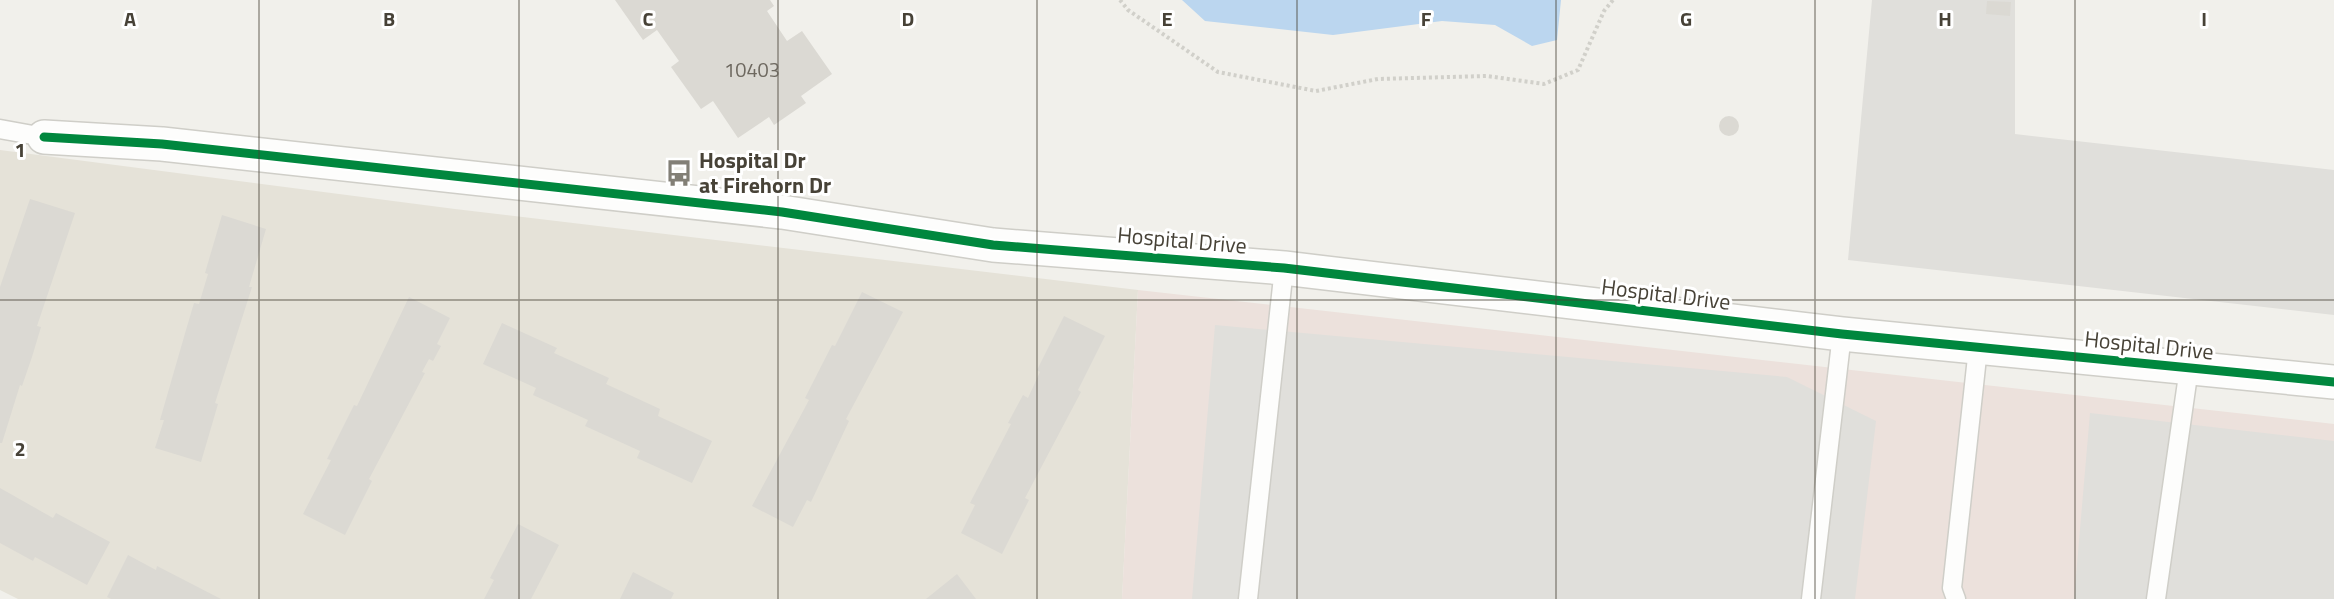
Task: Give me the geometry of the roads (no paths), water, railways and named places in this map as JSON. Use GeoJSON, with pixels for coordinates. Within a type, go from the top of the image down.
{"type":"FeatureCollection","features":[{"type":"Feature","properties":{"kind":"street","name":"Hospital Drive"},"geometry":{"type":"LineString","coordinates":[[44,137],[162,144],[782,212],[993,244],[1284,268],[1842,334],[2334,382]]}},
{"type":"Feature","properties":{"kind":"lane"},"geometry":{"type":"LineString","coordinates":[[0,129],[44,137]]}},
{"type":"Feature","properties":{"kind":"lane"},"geometry":{"type":"LineString","coordinates":[[1248,599],[1284,268]]}},
{"type":"Feature","properties":{"kind":"lane"},"geometry":{"type":"LineString","coordinates":[[1810,599],[1842,334]]}},
{"type":"Feature","properties":{"kind":"lane"},"geometry":{"type":"LineString","coordinates":[[1956,599],[1953,588],[1978,348]]}},
{"type":"Feature","properties":{"kind":"lane"},"geometry":{"type":"LineString","coordinates":[[2156,599],[2189,368]]}},
{"type":"Feature","properties":{"kind":"water"},"geometry":{"type":"Polygon","coordinates":[[[1182,0],[1561,0],[1557,40],[1532,46],[1495,25],[1442,21],[1333,35],[1205,21],[1182,0]]]}},
{"type":"Feature","properties":{"kind":"place","name":"Hospital Dr at Firehorn Dr"},"geometry":{"type":"Point","coordinates":[679,173]}}]}
